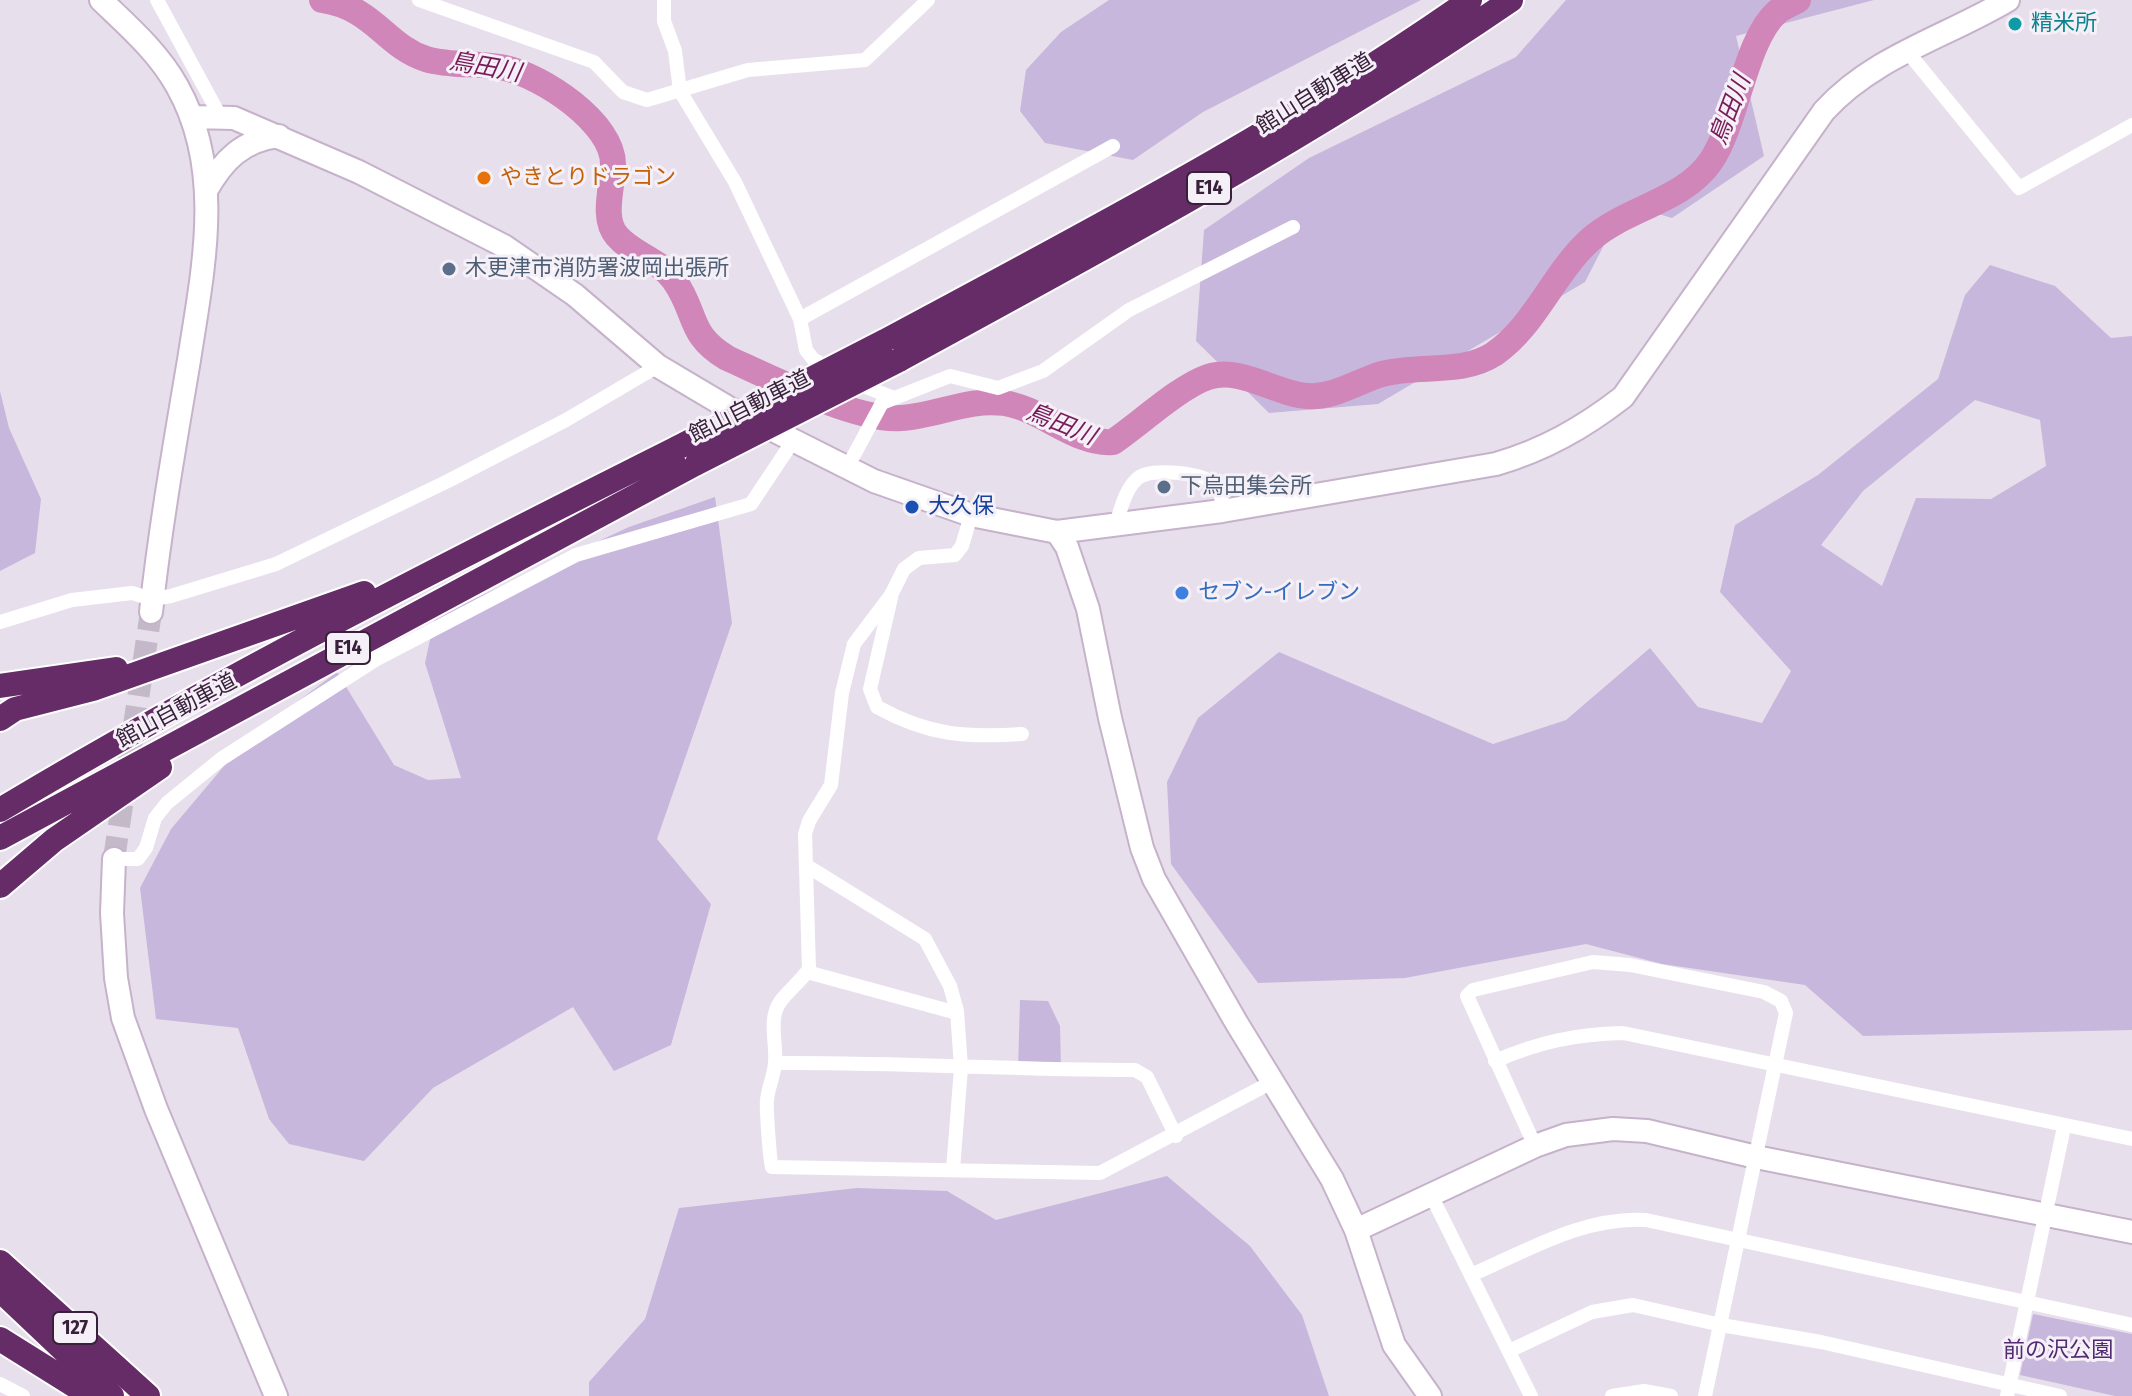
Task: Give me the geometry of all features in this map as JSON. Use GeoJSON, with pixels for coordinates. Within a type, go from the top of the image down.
{"type":"FeatureCollection","features":[{"type":"Feature","properties":{"kind":"highway","name":"館山自動車道"},"geometry":{"type":"LineString","coordinates":[[891,351],[1309,104],[1470,0]]}},
{"type":"Feature","properties":{"kind":"highway","name":"館山自動車道"},"geometry":{"type":"LineString","coordinates":[[0,838],[348,648],[439,604],[688,455],[891,351],[1128,236],[1307,131],[1511,0]]}},
{"type":"Feature","properties":{"kind":"highway","name":"館山自動車道"},"geometry":{"type":"LineString","coordinates":[[0,810],[93,754],[259,664],[649,462],[688,455]]}},
{"type":"Feature","properties":{"kind":"highway"},"geometry":{"type":"LineString","coordinates":[[0,719],[15,709],[93,689],[317,612],[420,569],[649,462]]}},
{"type":"Feature","properties":{"kind":"highway"},"geometry":{"type":"LineString","coordinates":[[0,686],[115,670],[220,646]]}},
{"type":"Feature","properties":{"kind":"highway"},"geometry":{"type":"LineString","coordinates":[[0,879],[116,794],[348,648]]}},
{"type":"Feature","properties":{"kind":"highway"},"geometry":{"type":"LineString","coordinates":[[0,886],[54,840]]}},
{"type":"Feature","properties":{"kind":"highway"},"geometry":{"type":"LineString","coordinates":[[0,1242],[24,1284]]}},
{"type":"Feature","properties":{"kind":"highway","name":"127"},"geometry":{"type":"LineString","coordinates":[[0,1262],[148,1396]]}},
{"type":"Feature","properties":{"kind":"highway","name":"127"},"geometry":{"type":"LineString","coordinates":[[0,1290],[112,1396]]}},
{"type":"Feature","properties":{"kind":"highway"},"geometry":{"type":"LineString","coordinates":[[0,1339],[91,1396]]}},
{"type":"Feature","properties":{"kind":"street"},"geometry":{"type":"LineString","coordinates":[[101,0],[144,41],[177,87],[191,117],[206,191],[203,277],[151,605]]}},
{"type":"Feature","properties":{"kind":"street"},"geometry":{"type":"LineString","coordinates":[[157,0],[220,116]]}},
{"type":"Feature","properties":{"kind":"street"},"geometry":{"type":"LineString","coordinates":[[419,0],[594,62],[623,92],[647,100],[748,70],[865,60],[928,0]]}},
{"type":"Feature","properties":{"kind":"street"},"geometry":{"type":"LineString","coordinates":[[664,0],[664,21],[675,51],[680,91],[735,182],[800,319],[806,350],[813,359],[848,379],[894,398]]}},
{"type":"Feature","properties":{"kind":"street"},"geometry":{"type":"LineString","coordinates":[[191,117],[220,116],[280,136],[504,246],[575,295],[658,366],[793,441],[874,481],[971,515],[1057,532],[1222,511],[1496,464],[1538,452],[1592,421],[1623,397],[1824,111],[1867,72],[2008,0]]}},
{"type":"Feature","properties":{"kind":"street"},"geometry":{"type":"LineString","coordinates":[[1907,51],[2019,188],[2132,125]]}},
{"type":"Feature","properties":{"kind":"street"},"geometry":{"type":"LineString","coordinates":[[206,191],[226,160],[242,147],[260,138],[280,136]]}},
{"type":"Feature","properties":{"kind":"street"},"geometry":{"type":"LineString","coordinates":[[800,319],[1113,146]]}},
{"type":"Feature","properties":{"kind":"street"},"geometry":{"type":"LineString","coordinates":[[847,468],[882,403],[950,376],[998,388],[1043,371],[1129,310],[1293,227]]}},
{"type":"Feature","properties":{"kind":"street"},"geometry":{"type":"LineString","coordinates":[[151,605],[276,564],[461,475],[566,420],[658,366]]}},
{"type":"Feature","properties":{"kind":"street"},"geometry":{"type":"LineString","coordinates":[[276,1396],[156,1109],[123,1018],[116,978],[112,913],[114,859],[138,859],[146,848],[155,818],[167,803],[221,759],[375,660],[576,555],[751,504],[793,441]]}},
{"type":"Feature","properties":{"kind":"street"},"geometry":{"type":"LineString","coordinates":[[1116,524],[1126,493],[1136,479],[1146,473],[1173,472],[1213,482],[1220,489],[1222,511]]}},
{"type":"Feature","properties":{"kind":"street"},"geometry":{"type":"LineString","coordinates":[[971,515],[962,546],[955,555],[919,558],[904,569],[891,595],[854,644],[842,693],[831,785],[809,821],[805,834],[810,928],[807,972],[780,1002],[774,1019],[775,1063],[766,1112],[771,1126],[767,1160],[772,1167],[1100,1173],[1176,1136],[1272,1082]]}},
{"type":"Feature","properties":{"kind":"street"},"geometry":{"type":"LineString","coordinates":[[1057,532],[1067,547],[1088,609],[1110,718],[1142,848],[1154,879],[1332,1179],[1356,1230],[1394,1345],[1430,1396]]}},
{"type":"Feature","properties":{"kind":"street"},"geometry":{"type":"LineString","coordinates":[[0,622],[72,600],[132,593],[151,605]]}},
{"type":"Feature","properties":{"kind":"street"},"geometry":{"type":"LineString","coordinates":[[891,595],[870,689],[877,707],[958,736],[1022,734]]}},
{"type":"Feature","properties":{"kind":"street"},"geometry":{"type":"LineString","coordinates":[[807,866],[850,889],[925,939],[950,986],[957,1013],[961,1068],[953,1170]]}},
{"type":"Feature","properties":{"kind":"street"},"geometry":{"type":"LineString","coordinates":[[1535,1146],[1467,996],[1473,990],[1593,962],[1630,965],[1764,992],[1781,1001],[1786,1013],[1705,1396]]}},
{"type":"Feature","properties":{"kind":"street"},"geometry":{"type":"LineString","coordinates":[[807,972],[957,1013]]}},
{"type":"Feature","properties":{"kind":"street"},"geometry":{"type":"LineString","coordinates":[[1495,1061],[1536,1043],[1564,1037],[1623,1033],[2132,1139]]}},
{"type":"Feature","properties":{"kind":"street"},"geometry":{"type":"LineString","coordinates":[[775,1063],[872,1062],[961,1068],[1135,1070],[1147,1077],[1176,1136]]}},
{"type":"Feature","properties":{"kind":"street"},"geometry":{"type":"LineString","coordinates":[[2008,1391],[2064,1127]]}},
{"type":"Feature","properties":{"kind":"street"},"geometry":{"type":"LineString","coordinates":[[1356,1230],[1535,1146],[1566,1135],[1613,1129],[1647,1131],[1756,1157],[2045,1212],[2132,1232]]}},
{"type":"Feature","properties":{"kind":"street"},"geometry":{"type":"LineString","coordinates":[[1431,1195],[1531,1396]]}},
{"type":"Feature","properties":{"kind":"street"},"geometry":{"type":"LineString","coordinates":[[1471,1275],[1587,1225],[1616,1218],[1646,1220],[2132,1325]]}},
{"type":"Feature","properties":{"kind":"street"},"geometry":{"type":"LineString","coordinates":[[1509,1351],[1592,1312],[1633,1305],[1721,1325],[1821,1342],[2008,1391],[2060,1396]]}},
{"type":"Feature","properties":{"kind":"street"},"geometry":{"type":"LineString","coordinates":[[0,1384],[23,1396]]}},
{"type":"Feature","properties":{"kind":"street"},"geometry":{"type":"LineString","coordinates":[[1612,1396],[1644,1391],[1671,1396]]}},
{"type":"Feature","properties":{"kind":"green space"},"geometry":{"type":"Polygon","coordinates":[[[1109,0],[1421,0],[1203,112],[1133,160],[1045,143],[1020,111],[1026,70],[1061,32],[1109,0]]]}},
{"type":"Feature","properties":{"kind":"green space"},"geometry":{"type":"Polygon","coordinates":[[[1566,0],[1874,0],[1736,36],[1764,156],[1672,218],[1625,204],[1585,282],[1378,404],[1269,413],[1196,341],[1204,230],[1309,158],[1516,57],[1566,0]]]}},
{"type":"Feature","properties":{"kind":"green space"},"geometry":{"type":"Polygon","coordinates":[[[1990,265],[2055,286],[2111,338],[2132,336],[2132,1030],[1863,1036],[1805,985],[1662,964],[1586,944],[1405,978],[1258,983],[1171,864],[1167,782],[1198,718],[1279,652],[1493,744],[1566,720],[1650,648],[1698,707],[1762,723],[1791,671],[1720,592],[1735,525],[1818,475],[1938,379],[1965,295],[1990,265]],[[1975,400],[1863,491],[1821,545],[1882,586],[1916,498],[1991,499],[2046,466],[2040,420],[1975,400]]]}},
{"type":"Feature","properties":{"kind":"green space"},"geometry":{"type":"Polygon","coordinates":[[[0,391],[9,428],[41,499],[35,553],[0,571],[0,391]]]}},
{"type":"Feature","properties":{"kind":"green space"},"geometry":{"type":"Polygon","coordinates":[[[715,497],[732,623],[657,839],[711,904],[671,1045],[614,1071],[573,1007],[433,1088],[364,1161],[289,1144],[269,1119],[238,1028],[156,1019],[140,888],[171,829],[246,740],[337,672],[394,765],[428,780],[461,778],[425,663],[435,617],[629,527],[715,497]]]}},
{"type":"Feature","properties":{"kind":"green space"},"geometry":{"type":"Polygon","coordinates":[[[1020,1000],[1048,1001],[1060,1026],[1061,1070],[1018,1069],[1020,1000]]]}},
{"type":"Feature","properties":{"kind":"green space"},"geometry":{"type":"Polygon","coordinates":[[[1167,1176],[1250,1246],[1302,1315],[1329,1396],[589,1396],[589,1382],[645,1319],[679,1208],[857,1188],[947,1191],[996,1220],[1167,1176]]]}},
{"type":"Feature","properties":{"kind":"green space","name":"前の沢公園"},"geometry":{"type":"Polygon","coordinates":[[[2033,1314],[2132,1334],[2132,1396],[2115,1396],[2020,1375],[2033,1314]]]}},
{"type":"Feature","properties":{"kind":"waterway","name":"鳥田川"},"geometry":{"type":"LineString","coordinates":[[322,0],[355,11],[400,45],[426,59],[486,65],[520,73],[556,91],[589,118],[610,149],[613,165],[609,211],[612,229],[630,248],[668,273],[682,292],[699,332],[727,358],[814,397],[862,413],[901,418],[978,403],[1004,403],[1032,412],[1085,438],[1113,442],[1173,397],[1208,377],[1233,375],[1296,394],[1318,396],[1382,374],[1468,365],[1494,354],[1522,329],[1566,267],[1591,239],[1700,175],[1720,145],[1749,61],[1766,25],[1777,12],[1798,0]]}},
{"type":"Feature","properties":{"kind":"tunnel"},"geometry":{"type":"LineString","coordinates":[[114,859],[151,612]]}},
{"type":"Feature","properties":{"kind":"place","name":"精米所"},"geometry":{"type":"Point","coordinates":[2015,24]}},
{"type":"Feature","properties":{"kind":"place","name":"やきとりドラゴン"},"geometry":{"type":"Point","coordinates":[484,178]}},
{"type":"Feature","properties":{"kind":"place","name":"木更津市消防署波岡出張所"},"geometry":{"type":"Point","coordinates":[449,269]}},
{"type":"Feature","properties":{"kind":"place","name":"下烏田集会所"},"geometry":{"type":"Point","coordinates":[1164,487]}},
{"type":"Feature","properties":{"kind":"place","name":"大久保"},"geometry":{"type":"Point","coordinates":[912,507]}},
{"type":"Feature","properties":{"kind":"place","name":"セブン-イレブン"},"geometry":{"type":"Point","coordinates":[1182,593]}}]}
